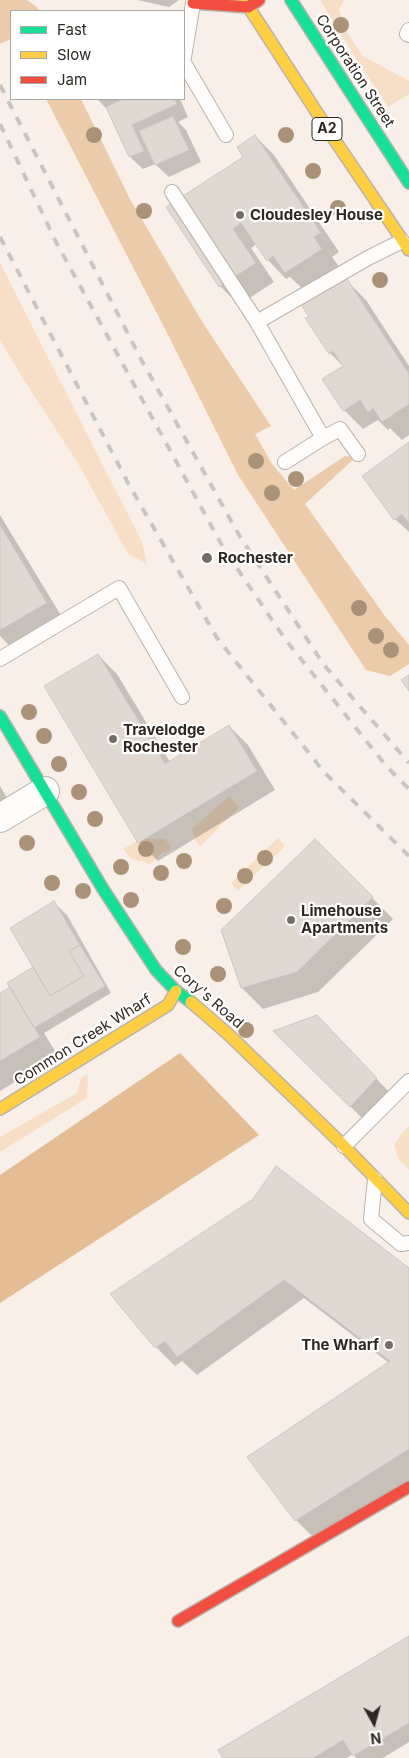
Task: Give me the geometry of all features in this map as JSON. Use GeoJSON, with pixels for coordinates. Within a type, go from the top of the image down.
{"type":"FeatureCollection","features":[{"type":"Feature","properties":{"kind":"street"},"geometry":{"type":"LineString","coordinates":[[193,3],[246,3],[259,0]]}},
{"type":"Feature","properties":{"kind":"street","name":"Corporation Street"},"geometry":{"type":"LineString","coordinates":[[291,0],[409,183]]}},
{"type":"Feature","properties":{"kind":"street","name":"A2"},"geometry":{"type":"LineString","coordinates":[[246,3],[406,246]]}},
{"type":"Feature","properties":{"kind":"street","name":"Cory's Road"},"geometry":{"type":"LineString","coordinates":[[0,716],[103,889],[146,957],[176,991],[221,1027],[344,1146],[409,1214]]}},
{"type":"Feature","properties":{"kind":"street"},"geometry":{"type":"LineString","coordinates":[[0,818],[45,791]]}},
{"type":"Feature","properties":{"kind":"street","name":"Common Creek Wharf"},"geometry":{"type":"LineString","coordinates":[[0,1109],[168,1005],[176,991]]}},
{"type":"Feature","properties":{"kind":"street"},"geometry":{"type":"LineString","coordinates":[[178,1621],[409,1487]]}},
{"type":"Feature","properties":{"kind":"lane"},"geometry":{"type":"LineString","coordinates":[[185,51],[193,3]]}},
{"type":"Feature","properties":{"kind":"lane"},"geometry":{"type":"LineString","coordinates":[[409,30],[407,34],[409,35]]}},
{"type":"Feature","properties":{"kind":"lane"},"geometry":{"type":"LineString","coordinates":[[185,65],[226,135]]}},
{"type":"Feature","properties":{"kind":"lane"},"geometry":{"type":"LineString","coordinates":[[172,192],[257,322],[323,438]]}},
{"type":"Feature","properties":{"kind":"lane"},"geometry":{"type":"LineString","coordinates":[[257,322],[368,258],[406,246]]}},
{"type":"Feature","properties":{"kind":"lane"},"geometry":{"type":"LineString","coordinates":[[285,462],[340,429],[358,454]]}},
{"type":"Feature","properties":{"kind":"lane"},"geometry":{"type":"LineString","coordinates":[[0,660],[119,588],[182,697]]}},
{"type":"Feature","properties":{"kind":"lane"},"geometry":{"type":"LineString","coordinates":[[344,1146],[409,1082]]}},
{"type":"Feature","properties":{"kind":"lane"},"geometry":{"type":"LineString","coordinates":[[375,1179],[371,1219],[402,1244],[409,1243]]}},
{"type":"Feature","properties":{"kind":"shaded area"},"geometry":{"type":"Polygon","coordinates":[[[0,0],[27,0],[37,7],[38,10],[10,10],[10,39],[0,44],[0,0]]]}},
{"type":"Feature","properties":{"kind":"shaded area"},"geometry":{"type":"Polygon","coordinates":[[[320,0],[344,0],[339,9],[345,30],[363,56],[409,81],[409,94],[388,107],[320,0]]]}},
{"type":"Feature","properties":{"kind":"shaded area"},"geometry":{"type":"Polygon","coordinates":[[[47,100],[81,100],[131,201],[203,323],[271,426],[255,434],[272,464],[294,490],[345,456],[356,457],[305,504],[385,616],[409,645],[409,664],[390,676],[366,670],[238,475],[47,100]]]}},
{"type":"Feature","properties":{"kind":"shaded area"},"geometry":{"type":"Polygon","coordinates":[[[0,263],[142,542],[147,564],[128,554],[79,465],[0,340],[0,263]]]}},
{"type":"Feature","properties":{"kind":"shaded area"},"geometry":{"type":"Polygon","coordinates":[[[229,796],[239,807],[200,847],[192,829],[229,796]]]}},
{"type":"Feature","properties":{"kind":"shaded area"},"geometry":{"type":"Polygon","coordinates":[[[278,838],[285,846],[238,891],[231,883],[278,838]]]}},
{"type":"Feature","properties":{"kind":"shaded area"},"geometry":{"type":"Polygon","coordinates":[[[140,839],[165,839],[170,845],[170,849],[162,853],[150,865],[143,861],[138,861],[130,858],[123,849],[140,839]]]}},
{"type":"Feature","properties":{"kind":"shaded area"},"geometry":{"type":"Polygon","coordinates":[[[180,1053],[259,1135],[0,1303],[0,1175],[180,1053]]]}},
{"type":"Feature","properties":{"kind":"shaded area"},"geometry":{"type":"Polygon","coordinates":[[[88,1074],[87,1098],[0,1152],[0,1137],[77,1093],[81,1078],[88,1074]]]}},
{"type":"Feature","properties":{"kind":"shaded area"},"geometry":{"type":"Polygon","coordinates":[[[409,1126],[409,1170],[398,1158],[394,1145],[409,1126]]]}},
{"type":"Feature","properties":{"kind":"building"},"geometry":{"type":"Polygon","coordinates":[[[121,100],[175,100],[177,104],[132,125],[144,151],[129,157],[106,107],[121,100]]]}},
{"type":"Feature","properties":{"kind":"building"},"geometry":{"type":"Polygon","coordinates":[[[173,116],[189,150],[155,165],[139,131],[173,116]]]}},
{"type":"Feature","properties":{"kind":"building","name":"Cloudesley House"},"geometry":{"type":"Polygon","coordinates":[[[255,135],[321,233],[314,237],[322,249],[285,273],[273,256],[267,261],[241,223],[233,229],[256,263],[219,287],[166,207],[243,157],[237,147],[255,135]]]}},
{"type":"Feature","properties":{"kind":"building"},"geometry":{"type":"Polygon","coordinates":[[[336,277],[341,283],[347,279],[409,374],[409,404],[382,422],[373,408],[368,412],[360,400],[343,411],[322,379],[343,366],[333,351],[329,354],[305,318],[309,317],[299,301],[336,277]]]}},
{"type":"Feature","properties":{"kind":"building"},"geometry":{"type":"Polygon","coordinates":[[[409,442],[409,523],[402,514],[394,520],[362,476],[409,442]]]}},
{"type":"Feature","properties":{"kind":"building"},"geometry":{"type":"Polygon","coordinates":[[[0,525],[47,603],[0,630],[0,525]]]}},
{"type":"Feature","properties":{"kind":"building","name":"Travelodge Rochester"},"geometry":{"type":"Polygon","coordinates":[[[98,654],[165,764],[229,725],[257,771],[138,843],[44,686],[98,654]]]}},
{"type":"Feature","properties":{"kind":"building"},"geometry":{"type":"Polygon","coordinates":[[[409,675],[409,691],[401,680],[409,675]]]}},
{"type":"Feature","properties":{"kind":"building","name":"Limehouse Apartments"},"geometry":{"type":"Polygon","coordinates":[[[315,839],[373,897],[297,972],[241,988],[221,930],[315,839]]]}},
{"type":"Feature","properties":{"kind":"building"},"geometry":{"type":"Polygon","coordinates":[[[54,901],[80,945],[69,951],[84,976],[50,996],[10,928],[54,901]]]}},
{"type":"Feature","properties":{"kind":"building"},"geometry":{"type":"Polygon","coordinates":[[[80,945],[105,986],[34,1028],[7,983],[33,967],[50,996],[84,976],[69,951],[80,945]]]}},
{"type":"Feature","properties":{"kind":"building"},"geometry":{"type":"Polygon","coordinates":[[[10,987],[40,1037],[0,1061],[0,993],[10,987]]]}},
{"type":"Feature","properties":{"kind":"building"},"geometry":{"type":"Polygon","coordinates":[[[317,1015],[377,1078],[350,1107],[273,1031],[317,1015]]]}},
{"type":"Feature","properties":{"kind":"building","name":"The Wharf"},"geometry":{"type":"Polygon","coordinates":[[[276,1166],[409,1268],[409,1449],[295,1521],[247,1457],[390,1361],[284,1280],[177,1357],[165,1341],[155,1348],[110,1294],[253,1199],[276,1166]]]}},
{"type":"Feature","properties":{"kind":"building"},"geometry":{"type":"Polygon","coordinates":[[[409,1636],[409,1723],[353,1756],[343,1740],[313,1758],[223,1758],[218,1750],[409,1636]]]}},
{"type":"Feature","properties":{"kind":"railway"},"geometry":{"type":"LineString","coordinates":[[0,85],[142,361],[239,535],[324,665],[409,763]]}},
{"type":"Feature","properties":{"kind":"railway"},"geometry":{"type":"LineString","coordinates":[[0,124],[56,242],[224,549],[285,639],[387,767],[409,789]]}},
{"type":"Feature","properties":{"kind":"railway"},"geometry":{"type":"LineString","coordinates":[[0,237],[128,483],[217,638],[324,772],[409,856]]}},
{"type":"Feature","properties":{"kind":"traffic: fast"},"geometry":{"type":"LineString","coordinates":[[291,0],[409,183]]}},
{"type":"Feature","properties":{"kind":"traffic: fast"},"geometry":{"type":"LineString","coordinates":[[0,716],[103,889],[156,970],[176,991],[191,1002]]}},
{"type":"Feature","properties":{"kind":"traffic: slow"},"geometry":{"type":"LineString","coordinates":[[244,0],[409,250]]}},
{"type":"Feature","properties":{"kind":"traffic: slow"},"geometry":{"type":"LineString","coordinates":[[0,1109],[168,1005],[176,991]]}},
{"type":"Feature","properties":{"kind":"traffic: slow"},"geometry":{"type":"LineString","coordinates":[[191,1002],[228,1034],[344,1146],[409,1213]]}},
{"type":"Feature","properties":{"kind":"traffic: jam"},"geometry":{"type":"LineString","coordinates":[[193,3],[248,7],[259,0]]}},
{"type":"Feature","properties":{"kind":"traffic: jam"},"geometry":{"type":"LineString","coordinates":[[178,1621],[409,1487]]}},
{"type":"Feature","properties":{"kind":"place","name":"Cloudesley House"},"geometry":{"type":"Point","coordinates":[240,215]}},
{"type":"Feature","properties":{"kind":"place","name":"Rochester"},"geometry":{"type":"Point","coordinates":[207,558]}},
{"type":"Feature","properties":{"kind":"place","name":"Travelodge Rochester"},"geometry":{"type":"Point","coordinates":[113,739]}},
{"type":"Feature","properties":{"kind":"place","name":"Limehouse Apartments"},"geometry":{"type":"Point","coordinates":[291,920]}},
{"type":"Feature","properties":{"kind":"place","name":"The Wharf"},"geometry":{"type":"Point","coordinates":[389,1345]}}]}
